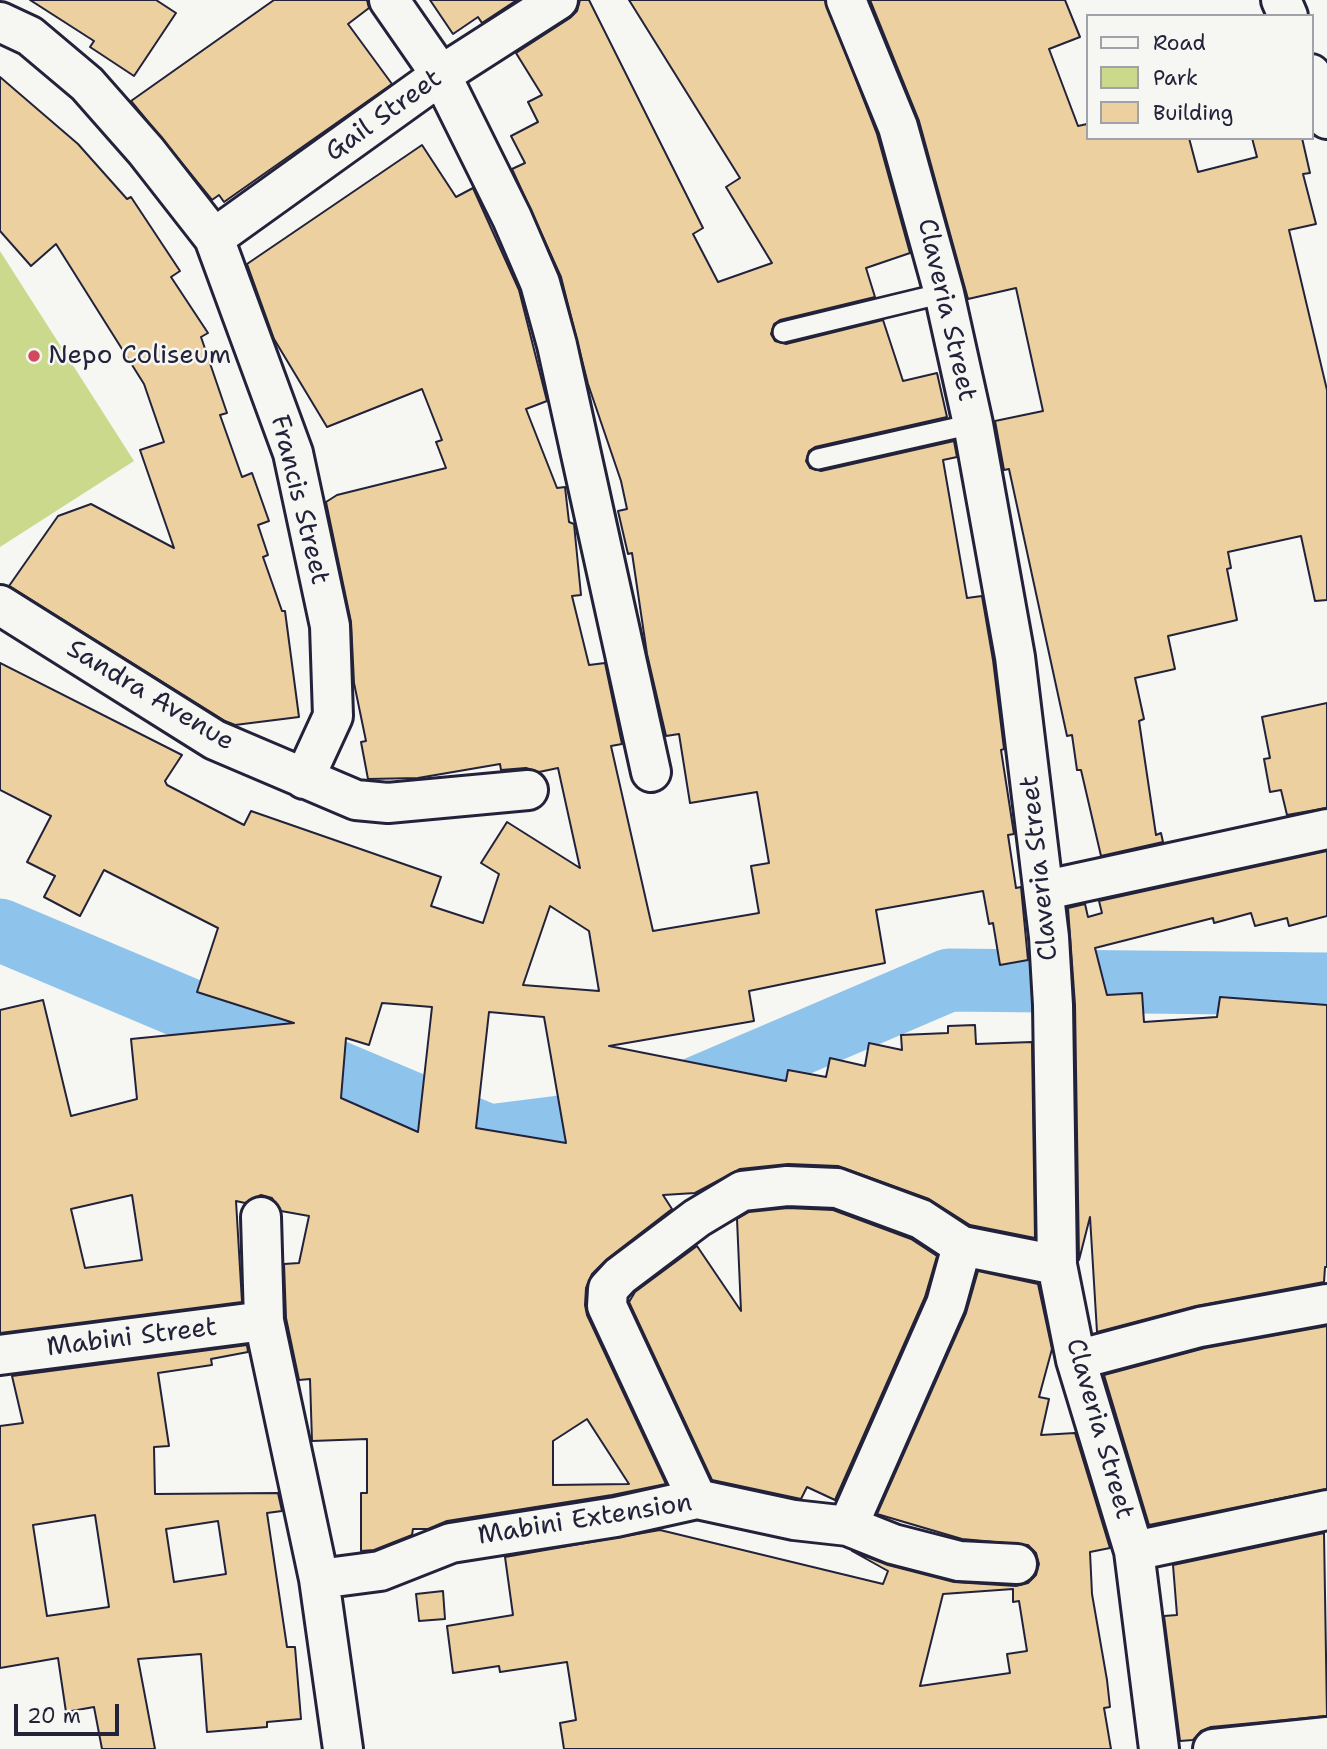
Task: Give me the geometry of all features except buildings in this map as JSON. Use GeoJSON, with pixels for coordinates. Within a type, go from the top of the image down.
{"type":"FeatureCollection","features":[{"type":"Feature","properties":{"kind":"street"},"geometry":{"type":"LineString","coordinates":[[389,0],[441,75],[540,283],[557,345],[652,772]]}},
{"type":"Feature","properties":{"kind":"street","name":"Gail Street"},"geometry":{"type":"LineString","coordinates":[[214,238],[441,75],[558,0]]}},
{"type":"Feature","properties":{"kind":"street","name":"Claveria Street"},"geometry":{"type":"LineString","coordinates":[[846,0],[909,161],[944,293],[973,424],[1015,657],[1046,890],[1053,1005],[1056,1265],[1076,1360],[1134,1551],[1159,1749]]}},
{"type":"Feature","properties":{"kind":"street","name":"Francis Street"},"geometry":{"type":"LineString","coordinates":[[0,22],[30,36],[87,85],[146,151],[214,238],[293,453],[330,626],[334,716],[304,779]]}},
{"type":"Feature","properties":{"kind":"street","name":"Sandra Avenue"},"geometry":{"type":"LineString","coordinates":[[0,605],[215,740],[356,800],[388,803],[528,790]]}},
{"type":"Feature","properties":{"kind":"street"},"geometry":{"type":"LineString","coordinates":[[1046,890],[1327,829]]}},
{"type":"Feature","properties":{"kind":"street"},"geometry":{"type":"LineString","coordinates":[[697,1499],[607,1306],[608,1289],[620,1276],[697,1218],[742,1191],[787,1185],[836,1188],[921,1219],[962,1246],[1056,1265]]}},
{"type":"Feature","properties":{"kind":"street"},"geometry":{"type":"LineString","coordinates":[[261,1217],[264,1321],[319,1579],[343,1749]]}},
{"type":"Feature","properties":{"kind":"street"},"geometry":{"type":"LineString","coordinates":[[848,1526],[946,1304],[962,1246]]}},
{"type":"Feature","properties":{"kind":"street"},"geometry":{"type":"LineString","coordinates":[[1076,1360],[1199,1326],[1327,1304]]}},
{"type":"Feature","properties":{"kind":"street","name":"Mabini Street"},"geometry":{"type":"LineString","coordinates":[[0,1355],[264,1321]]}},
{"type":"Feature","properties":{"kind":"street","name":"Mabini Extension"},"geometry":{"type":"LineString","coordinates":[[319,1579],[380,1571],[451,1543],[616,1517],[697,1499],[794,1520],[848,1526],[893,1544],[958,1561],[1017,1564]]}},
{"type":"Feature","properties":{"kind":"street"},"geometry":{"type":"LineString","coordinates":[[1134,1551],[1327,1510]]}},
{"type":"Feature","properties":{"kind":"street"},"geometry":{"type":"LineString","coordinates":[[1213,1749],[1327,1737]]}},
{"type":"Feature","properties":{"kind":"lane"},"geometry":{"type":"LineString","coordinates":[[783,332],[944,293]]}},
{"type":"Feature","properties":{"kind":"lane"},"geometry":{"type":"LineString","coordinates":[[818,459],[973,424]]}},
{"type":"Feature","properties":{"kind":"green space","name":"Nepo Coliseum"},"geometry":{"type":"Polygon","coordinates":[[[0,251],[134,461],[0,547],[0,251]]]}},
{"type":"Feature","properties":{"kind":"waterway"},"geometry":{"type":"LineString","coordinates":[[0,930],[489,1136],[624,1119],[949,980],[1327,984]]}},
{"type":"Feature","properties":{"kind":"place","name":"Nepo Coliseum"},"geometry":{"type":"Point","coordinates":[34,356]}}]}
